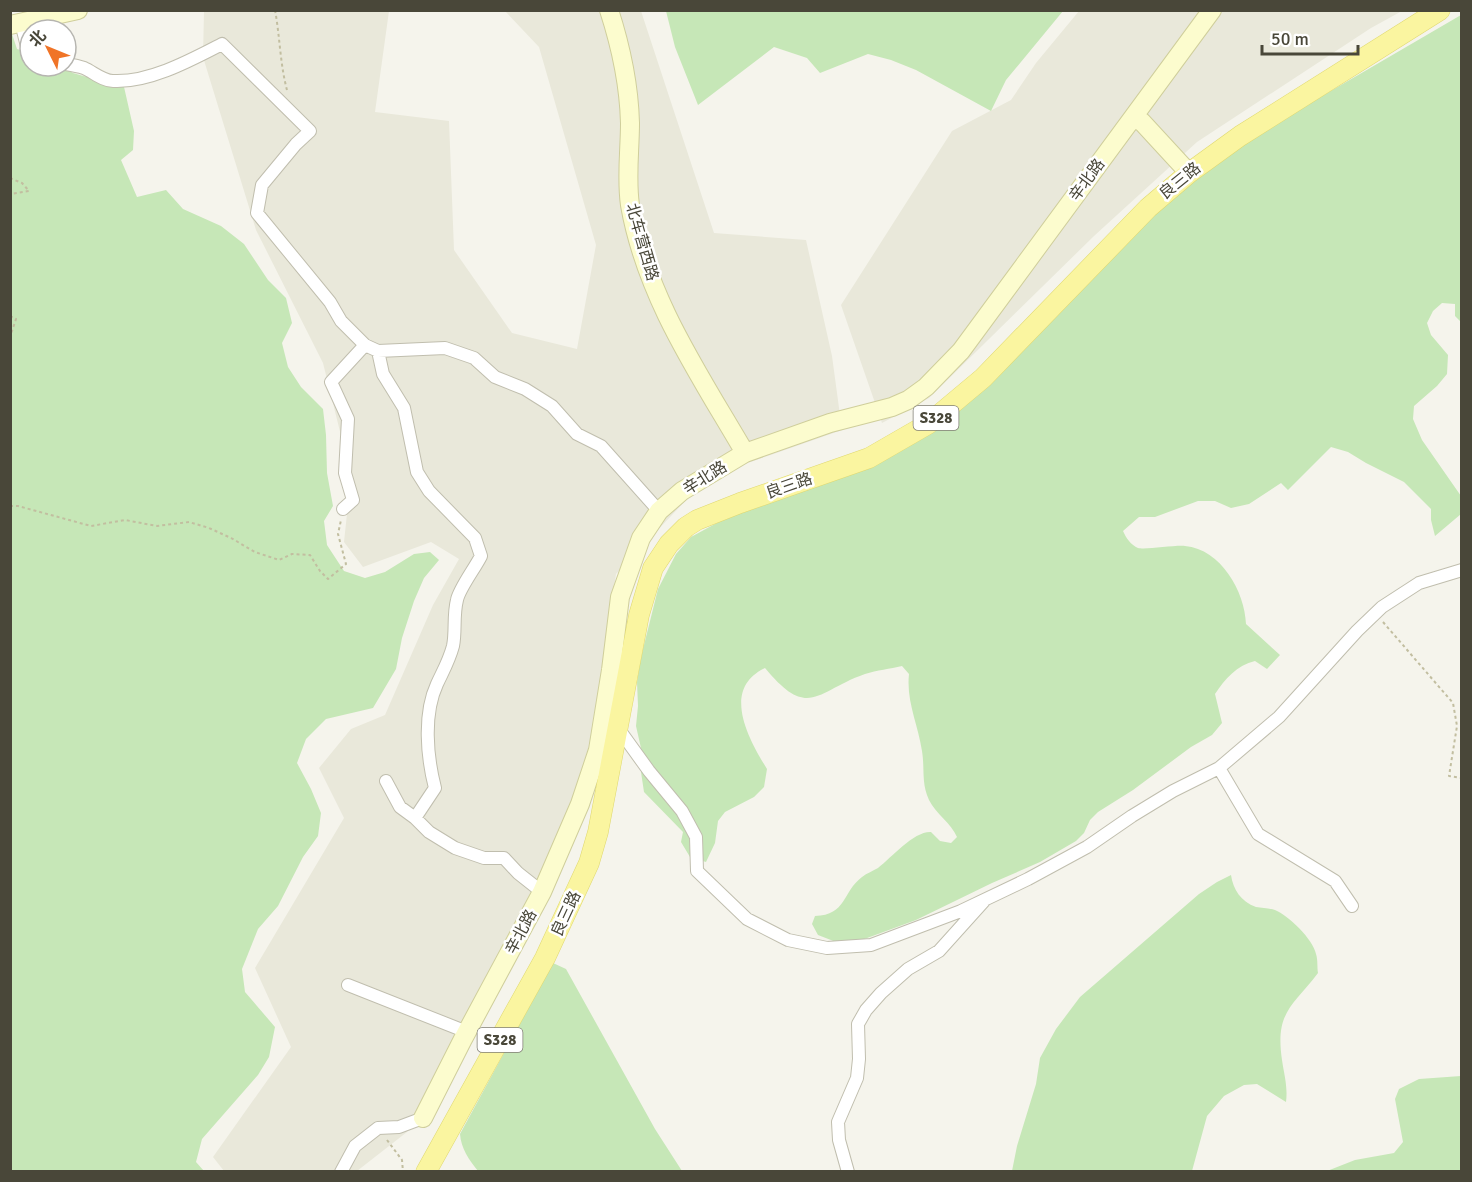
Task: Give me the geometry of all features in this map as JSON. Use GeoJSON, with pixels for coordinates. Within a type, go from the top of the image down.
{"type":"FeatureCollection","features":[{"type":"Feature","properties":{"kind":"main road","name":"良三路"},"geometry":{"type":"LineString","coordinates":[[426,1172],[546,958],[589,863],[598,832],[639,615],[648,580],[661,554],[686,527],[697,520],[869,458],[928,424],[983,378],[1149,208],[1189,173],[1240,136],[1440,10]]}},
{"type":"Feature","properties":{"kind":"street"},"geometry":{"type":"LineString","coordinates":[[16,24],[78,10]]}},
{"type":"Feature","properties":{"kind":"street","name":"北车营西路"},"geometry":{"type":"LineString","coordinates":[[609,10],[626,77],[630,122],[628,188],[634,224],[642,252],[669,322],[745,453]]}},
{"type":"Feature","properties":{"kind":"street","name":"辛北路"},"geometry":{"type":"LineString","coordinates":[[423,1119],[542,892],[580,804],[598,750],[620,597],[641,538],[659,511],[682,491],[745,453],[830,423],[892,407],[908,400],[926,387],[961,351],[1212,10]]}},
{"type":"Feature","properties":{"kind":"street"},"geometry":{"type":"LineString","coordinates":[[78,67],[111,82],[120,81],[156,74],[222,44],[310,130],[262,184],[257,213],[330,302],[341,321],[365,345],[378,351],[445,348],[474,358],[495,377],[525,389],[552,406],[577,434],[601,446],[659,511]]}},
{"type":"Feature","properties":{"kind":"street"},"geometry":{"type":"LineString","coordinates":[[1133,118],[1142,122],[1189,173]]}},
{"type":"Feature","properties":{"kind":"street"},"geometry":{"type":"LineString","coordinates":[[343,509],[353,500],[345,472],[348,419],[331,382],[365,345]]}},
{"type":"Feature","properties":{"kind":"street"},"geometry":{"type":"LineString","coordinates":[[378,351],[383,374],[404,408],[417,472],[429,490],[475,538],[481,556],[457,599],[453,644],[446,670],[436,685],[427,721],[429,762],[435,788],[415,818]]}},
{"type":"Feature","properties":{"kind":"street"},"geometry":{"type":"LineString","coordinates":[[618,728],[692,828],[696,837],[697,871],[747,920],[788,940],[827,948],[871,945],[961,910],[1087,848],[1132,816],[1219,768],[1279,717],[1376,613],[1419,583],[1461,570]]}},
{"type":"Feature","properties":{"kind":"street"},"geometry":{"type":"LineString","coordinates":[[1219,768],[1258,834],[1335,881],[1352,906]]}},
{"type":"Feature","properties":{"kind":"street"},"geometry":{"type":"LineString","coordinates":[[386,781],[400,807],[429,832],[455,848],[484,858],[504,858],[518,873],[542,892]]}},
{"type":"Feature","properties":{"kind":"street"},"geometry":{"type":"LineString","coordinates":[[848,1172],[839,1140],[838,1122],[857,1078],[858,1024],[866,1010],[881,993],[908,969],[939,951],[987,898]]}},
{"type":"Feature","properties":{"kind":"street"},"geometry":{"type":"LineString","coordinates":[[348,985],[467,1032]]}},
{"type":"Feature","properties":{"kind":"street"},"geometry":{"type":"LineString","coordinates":[[341,1172],[355,1146],[378,1128],[399,1127],[423,1119]]}},
{"type":"Feature","properties":{"kind":"path"},"geometry":{"type":"LineString","coordinates":[[275,10],[280,34],[281,65],[292,112]]}},
{"type":"Feature","properties":{"kind":"path"},"geometry":{"type":"LineString","coordinates":[[10,178],[22,183],[29,190],[10,194]]}},
{"type":"Feature","properties":{"kind":"path"},"geometry":{"type":"LineString","coordinates":[[10,316],[16,320],[10,337]]}},
{"type":"Feature","properties":{"kind":"path"},"geometry":{"type":"LineString","coordinates":[[10,506],[18,506],[91,526],[125,520],[157,526],[189,522],[209,528],[255,552],[279,560],[292,554],[310,555],[328,579],[346,564],[338,534],[343,509]]}},
{"type":"Feature","properties":{"kind":"path"},"geometry":{"type":"LineString","coordinates":[[1376,613],[1453,703],[1457,726],[1449,776],[1461,778]]}},
{"type":"Feature","properties":{"kind":"path"},"geometry":{"type":"LineString","coordinates":[[378,1128],[402,1160],[403,1172]]}},
{"type":"Feature","properties":{"kind":"shaded area"},"geometry":{"type":"Polygon","coordinates":[[[204,11],[389,11],[375,112],[449,121],[454,250],[512,333],[577,349],[596,245],[539,47],[505,11],[641,11],[714,233],[806,240],[832,356],[842,430],[708,477],[616,574],[589,764],[524,919],[407,1132],[357,1171],[224,1171],[213,1157],[291,1047],[255,968],[344,818],[319,768],[351,729],[385,715],[433,605],[459,559],[431,542],[363,567],[344,542],[351,476],[323,363],[256,230],[203,57],[204,11]]]}},
{"type":"Feature","properties":{"kind":"shaded area"},"geometry":{"type":"Polygon","coordinates":[[[1079,11],[1402,11],[1371,28],[1197,142],[1094,236],[929,398],[882,423],[841,305],[952,131],[1011,100],[1036,63],[1079,11]]]}},
{"type":"Feature","properties":{"kind":"green space"},"geometry":{"type":"Polygon","coordinates":[[[666,10],[1063,11],[1006,80],[991,111],[916,70],[891,60],[868,54],[820,73],[807,58],[774,47],[698,105],[675,47],[666,10]]]}},
{"type":"Feature","properties":{"kind":"green space"},"geometry":{"type":"Polygon","coordinates":[[[1461,15],[1461,322],[1455,316],[1455,304],[1442,303],[1433,311],[1427,323],[1431,335],[1448,355],[1447,374],[1414,406],[1413,419],[1422,440],[1461,496],[1461,514],[1435,536],[1431,509],[1404,482],[1348,452],[1331,447],[1288,490],[1281,483],[1249,504],[1231,508],[1215,501],[1198,501],[1155,517],[1139,517],[1123,531],[1131,543],[1138,548],[1185,546],[1210,555],[1229,574],[1236,586],[1245,612],[1246,624],[1280,655],[1267,669],[1255,661],[1232,673],[1215,694],[1222,723],[1212,735],[1191,747],[1133,790],[1098,812],[1076,841],[1040,862],[916,920],[859,941],[836,942],[818,935],[812,924],[815,916],[833,912],[862,877],[878,868],[918,836],[931,832],[940,841],[951,843],[957,837],[932,805],[927,794],[922,751],[909,694],[909,674],[902,666],[874,671],[823,694],[803,698],[792,694],[765,668],[752,677],[744,688],[741,701],[742,715],[752,743],[767,769],[764,787],[754,797],[725,812],[718,821],[715,843],[706,862],[690,857],[681,842],[683,832],[644,792],[641,772],[643,757],[636,726],[637,682],[641,657],[658,589],[676,554],[691,537],[726,518],[918,439],[1180,187],[1281,120],[1461,15]]]}},
{"type":"Feature","properties":{"kind":"green space"},"geometry":{"type":"Polygon","coordinates":[[[10,28],[18,49],[18,78],[78,78],[78,74],[97,80],[122,78],[134,131],[133,150],[121,160],[137,197],[166,190],[183,209],[221,226],[244,244],[268,280],[286,298],[292,323],[282,343],[288,367],[301,387],[323,409],[327,473],[333,506],[324,521],[327,545],[344,571],[365,578],[385,572],[414,554],[430,552],[439,560],[424,578],[402,638],[396,669],[373,708],[326,719],[306,739],[297,763],[321,813],[318,836],[303,857],[278,906],[258,929],[242,969],[245,992],[275,1027],[269,1057],[258,1075],[202,1139],[196,1162],[204,1171],[11,1171],[10,28]]]}},
{"type":"Feature","properties":{"kind":"green space"},"geometry":{"type":"Polygon","coordinates":[[[1231,875],[1236,890],[1242,898],[1251,905],[1275,910],[1286,917],[1305,935],[1317,956],[1318,973],[1293,1003],[1283,1020],[1280,1044],[1286,1102],[1257,1084],[1244,1085],[1224,1096],[1207,1116],[1192,1171],[1012,1171],[1017,1146],[1036,1084],[1040,1058],[1056,1029],[1080,997],[1199,894],[1231,875]]]}},
{"type":"Feature","properties":{"kind":"green space"},"geometry":{"type":"Polygon","coordinates":[[[553,963],[566,969],[655,1129],[682,1171],[478,1171],[469,1158],[460,1134],[553,963]]]}},
{"type":"Feature","properties":{"kind":"green space"},"geometry":{"type":"Polygon","coordinates":[[[1461,1076],[1461,1171],[1327,1171],[1355,1160],[1394,1153],[1403,1142],[1395,1099],[1399,1089],[1419,1079],[1461,1076]]]}}]}
